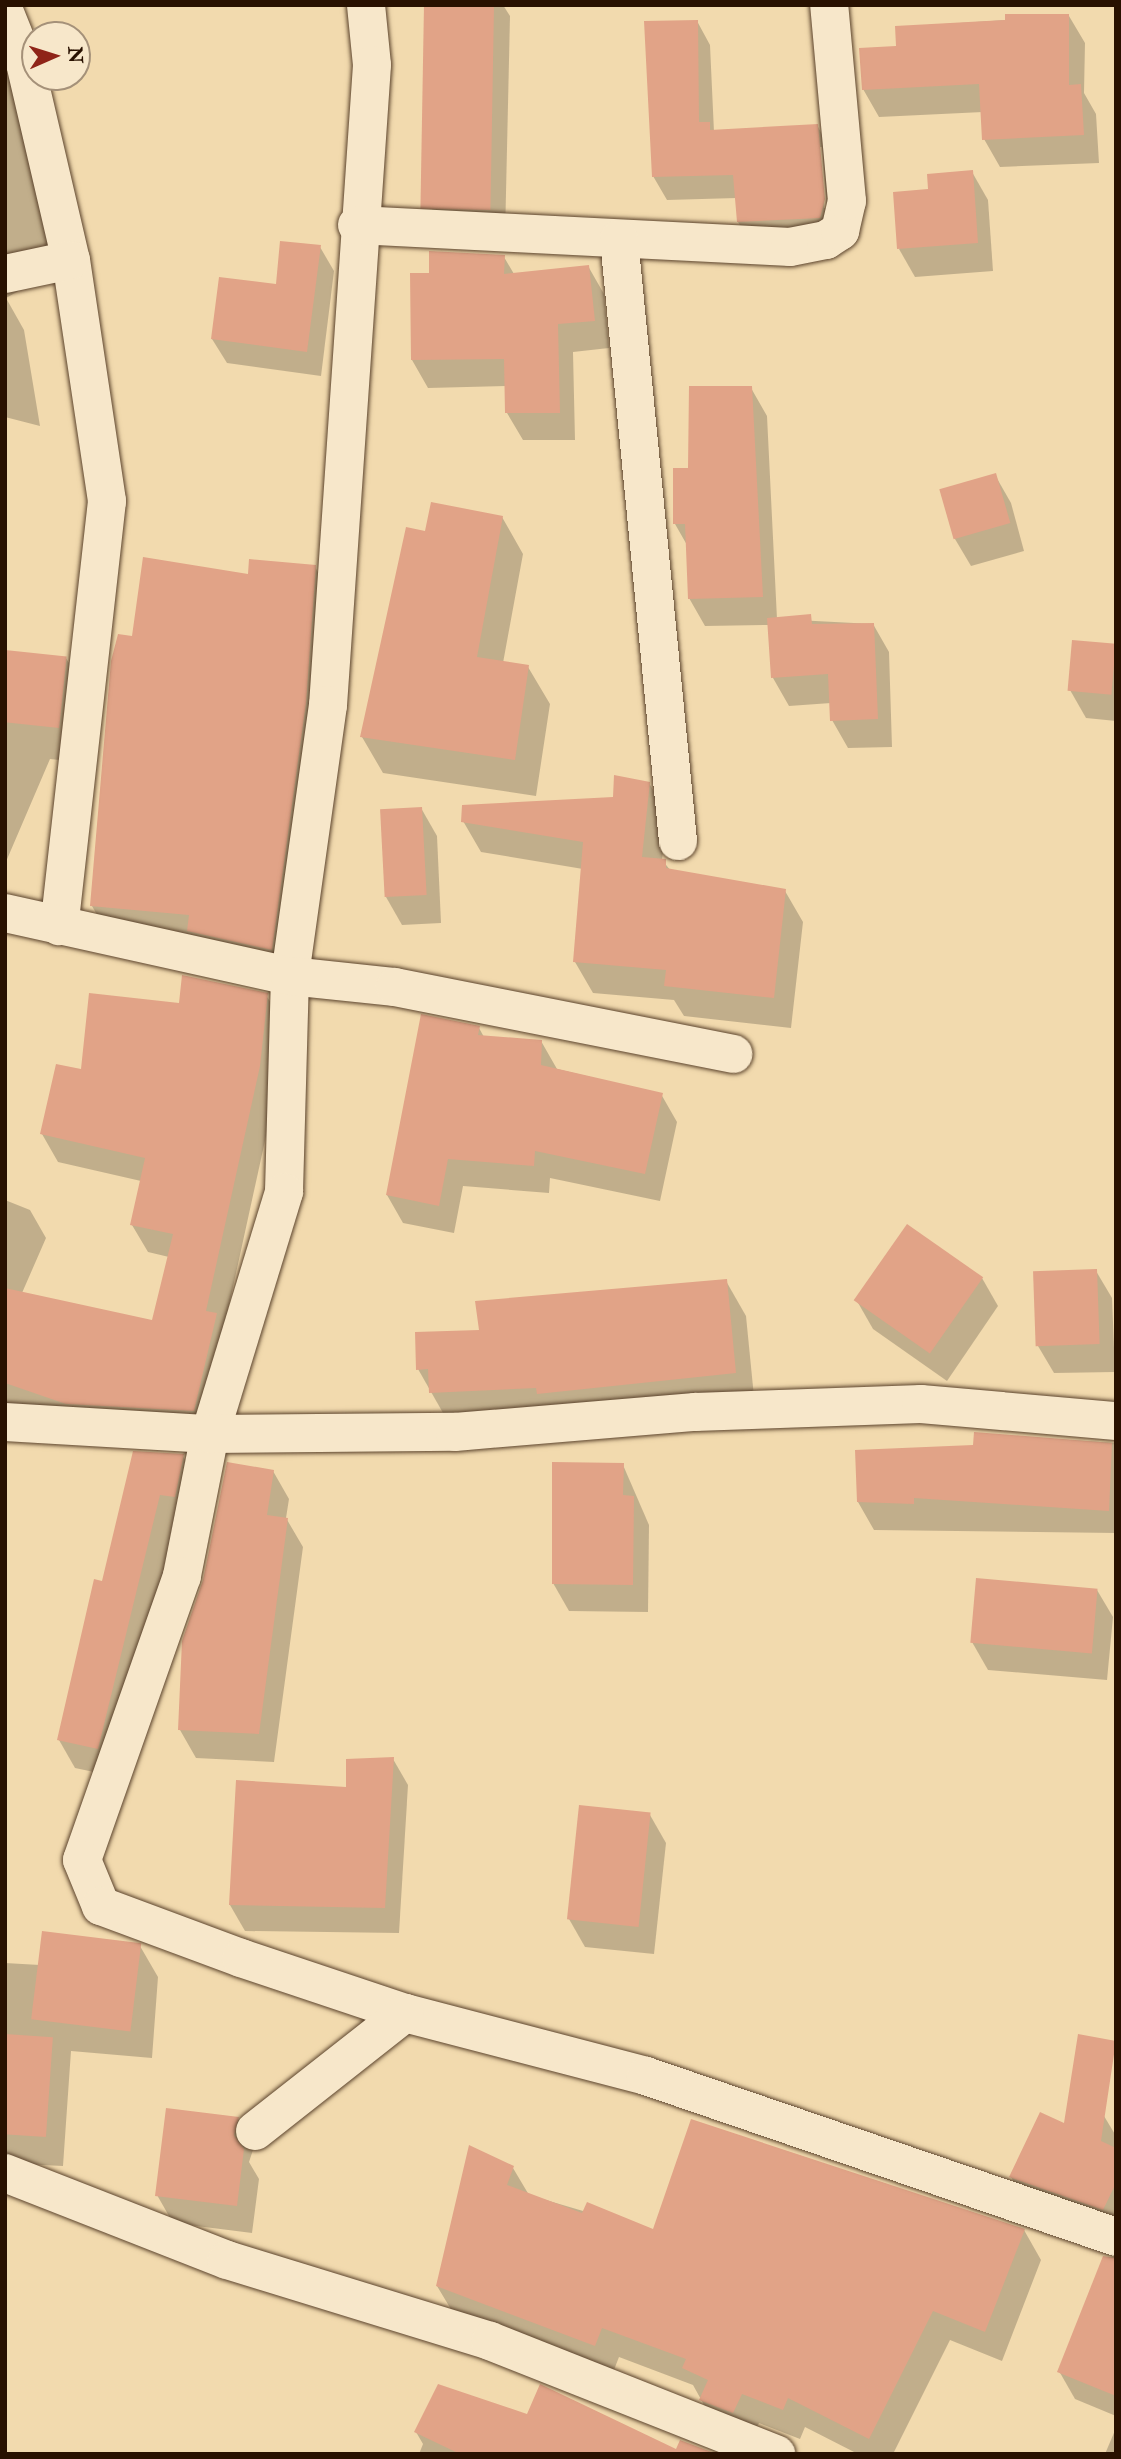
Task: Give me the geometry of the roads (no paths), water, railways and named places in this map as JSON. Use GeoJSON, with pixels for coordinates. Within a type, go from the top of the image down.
{"type":"FeatureCollection","features":[{"type":"Feature","properties":{"kind":"street"},"geometry":{"type":"LineString","coordinates":[[366,5],[373,65],[357,225],[328,705],[290,976],[284,1192],[211,1434],[182,1576],[82,1860],[101,1906],[405,2012],[646,2076],[1116,2237]]}},
{"type":"Feature","properties":{"kind":"street"},"geometry":{"type":"LineString","coordinates":[[357,225],[790,247],[840,231],[847,201],[829,5]]}},
{"type":"Feature","properties":{"kind":"street"},"geometry":{"type":"LineString","coordinates":[[5,13],[25,63],[71,260],[107,501],[59,926]]}},
{"type":"Feature","properties":{"kind":"street"},"geometry":{"type":"LineString","coordinates":[[619,239],[678,841]]}},
{"type":"Feature","properties":{"kind":"street"},"geometry":{"type":"LineString","coordinates":[[5,274],[71,260]]}},
{"type":"Feature","properties":{"kind":"street"},"geometry":{"type":"LineString","coordinates":[[5,913],[290,976],[395,987],[733,1054]]}},
{"type":"Feature","properties":{"kind":"street"},"geometry":{"type":"LineString","coordinates":[[5,1422],[211,1434],[455,1432],[695,1412],[921,1404],[1116,1421]]}},
{"type":"Feature","properties":{"kind":"street"},"geometry":{"type":"LineString","coordinates":[[255,2131],[405,2012]]}},
{"type":"Feature","properties":{"kind":"street"},"geometry":{"type":"LineString","coordinates":[[5,2173],[92,2212],[227,2260],[490,2341],[776,2454]]}}]}
